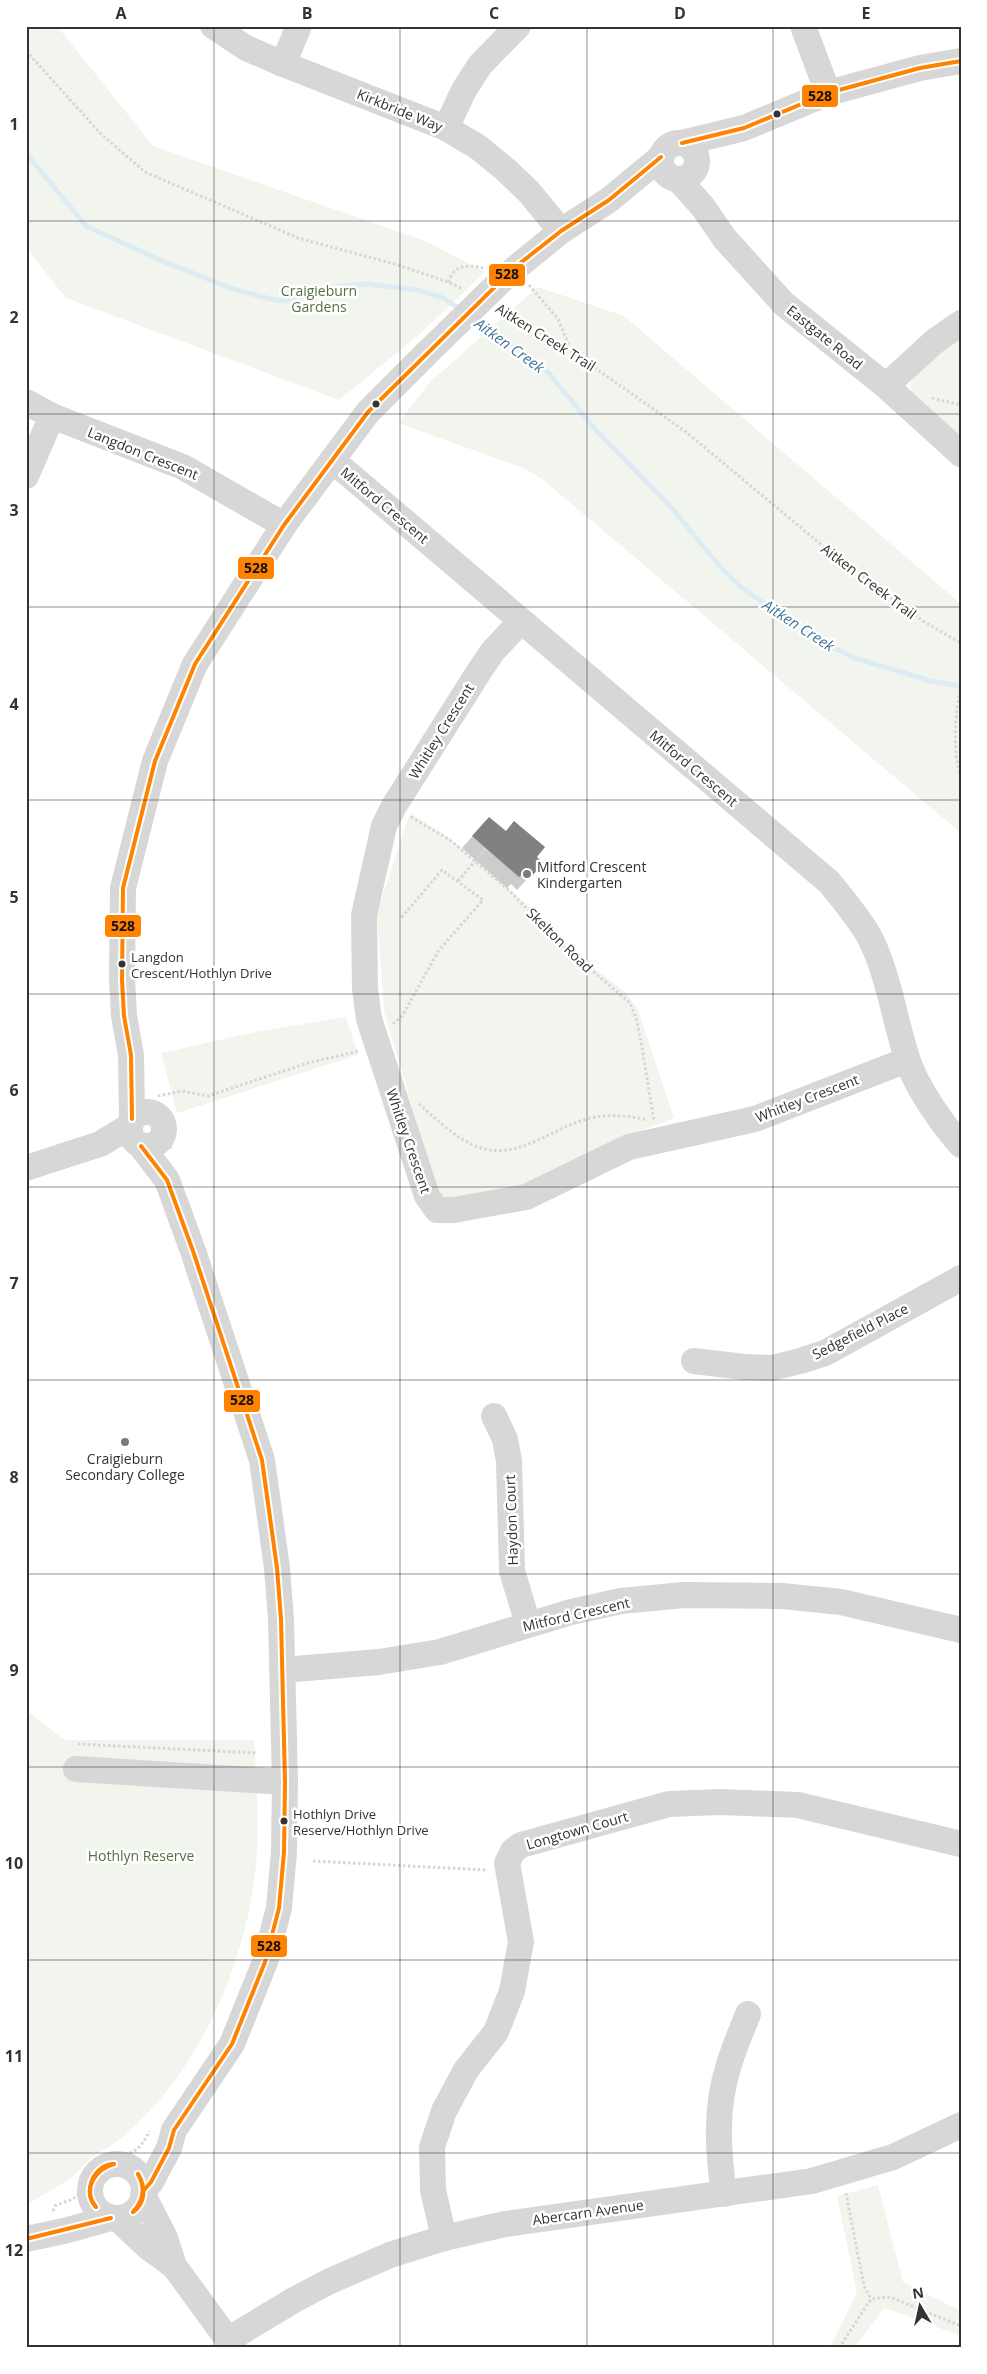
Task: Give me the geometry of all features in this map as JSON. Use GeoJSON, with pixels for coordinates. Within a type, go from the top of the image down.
{"type":"FeatureCollection","features":[{"type":"Feature","properties":{"kind":"street","name":"Kirkbride Way"},"geometry":{"type":"LineString","coordinates":[[213,26],[246,48],[446,128],[478,147],[506,170],[529,192],[561,231]]}},
{"type":"Feature","properties":{"kind":"street"},"geometry":{"type":"LineString","coordinates":[[283,64],[299,26]]}},
{"type":"Feature","properties":{"kind":"street"},"geometry":{"type":"LineString","coordinates":[[446,128],[464,90],[480,65],[518,26]]}},
{"type":"Feature","properties":{"kind":"street"},"geometry":{"type":"LineString","coordinates":[[803,26],[828,93]]}},
{"type":"Feature","properties":{"kind":"street"},"geometry":{"type":"LineString","coordinates":[[232,2344],[174,2266],[114,2218],[96,2210],[89,2194],[91,2180],[95,2174],[107,2165],[121,2164],[139,2158],[232,2044],[265,1962],[279,1908],[284,1852],[283,1670],[277,1568],[262,1460],[193,1251],[167,1180],[167,1166],[144,1125],[124,1016],[122,980],[123,888],[155,761],[195,664],[284,525],[368,412],[427,352],[516,279],[561,231],[609,200],[681,166],[744,128],[828,93],[920,68],[961,61]]}},
{"type":"Feature","properties":{"kind":"street","name":"Eastgate Road"},"geometry":{"type":"LineString","coordinates":[[681,166],[703,206],[725,239],[784,304],[886,386],[961,454]]}},
{"type":"Feature","properties":{"kind":"street"},"geometry":{"type":"LineString","coordinates":[[886,386],[935,341],[961,324]]}},
{"type":"Feature","properties":{"kind":"street","name":"Langdon Crescent"},"geometry":{"type":"LineString","coordinates":[[26,402],[52,416],[183,467],[284,525]]}},
{"type":"Feature","properties":{"kind":"street"},"geometry":{"type":"LineString","coordinates":[[26,476],[52,416]]}},
{"type":"Feature","properties":{"kind":"street","name":"Mitford Crescent"},"geometry":{"type":"LineString","coordinates":[[332,460],[829,882],[851,909],[868,936],[888,987],[907,1060],[938,1117],[961,1145]]}},
{"type":"Feature","properties":{"kind":"street","name":"Whitley Crescent"},"geometry":{"type":"LineString","coordinates":[[521,621],[493,651],[394,806],[384,826],[365,905],[366,1004],[369,1019],[427,1196],[437,1210],[454,1210],[526,1198],[629,1147],[756,1119],[907,1060]]}},
{"type":"Feature","properties":{"kind":"street"},"geometry":{"type":"LineString","coordinates":[[26,1168],[100,1144],[144,1125]]}},
{"type":"Feature","properties":{"kind":"street","name":"Sedgefield Place"},"geometry":{"type":"LineString","coordinates":[[694,1361],[744,1367],[772,1368],[800,1361],[825,1353],[961,1278]]}},
{"type":"Feature","properties":{"kind":"street","name":"Haydon Court"},"geometry":{"type":"LineString","coordinates":[[494,1416],[505,1439],[509,1460],[512,1571],[528,1624]]}},
{"type":"Feature","properties":{"kind":"street","name":"Mitford Crescent"},"geometry":{"type":"LineString","coordinates":[[283,1670],[379,1662],[440,1652],[528,1624],[622,1601],[684,1595],[782,1596],[841,1602],[961,1630]]}},
{"type":"Feature","properties":{"kind":"street"},"geometry":{"type":"LineString","coordinates":[[76,1769],[285,1782]]}},
{"type":"Feature","properties":{"kind":"street","name":"Longtown Court"},"geometry":{"type":"LineString","coordinates":[[444,2238],[433,2190],[432,2147],[444,2111],[466,2070],[496,2032],[512,1991],[521,1942],[507,1870],[508,1858],[513,1851],[521,1845],[669,1804],[720,1802],[798,1805],[961,1844]]}},
{"type":"Feature","properties":{"kind":"street"},"geometry":{"type":"LineString","coordinates":[[724,2194],[719,2155],[719,2119],[727,2069],[748,2014]]}},
{"type":"Feature","properties":{"kind":"street","name":"Abercarn Avenue"},"geometry":{"type":"LineString","coordinates":[[232,2344],[294,2300],[328,2282],[390,2256],[444,2238],[505,2224],[788,2185],[839,2174],[893,2157],[961,2125]]}},
{"type":"Feature","properties":{"kind":"street"},"geometry":{"type":"LineString","coordinates":[[29,2238],[64,2232],[133,2212],[139,2206],[144,2192],[169,2148],[162,2130]]}},
{"type":"Feature","properties":{"kind":"street"},"geometry":{"type":"LineString","coordinates":[[121,2164],[135,2170],[143,2182],[144,2192],[165,2238],[174,2266]]}},
{"type":"Feature","properties":{"kind":"street"},"geometry":{"type":"LineString","coordinates":[[29,2238],[76,2206],[89,2194]]}},
{"type":"Feature","properties":{"kind":"path"},"geometry":{"type":"LineString","coordinates":[[26,51],[101,134],[145,172],[298,238],[398,265],[448,282],[464,290]]}},
{"type":"Feature","properties":{"kind":"path"},"geometry":{"type":"LineString","coordinates":[[448,282],[456,270],[476,266]]}},
{"type":"Feature","properties":{"kind":"path"},"geometry":{"type":"LineString","coordinates":[[516,279],[558,319],[571,351]]}},
{"type":"Feature","properties":{"kind":"path","name":"Aitken Creek Trail"},"geometry":{"type":"LineString","coordinates":[[498,306],[571,351],[686,432],[824,547],[923,620],[961,643]]}},
{"type":"Feature","properties":{"kind":"path"},"geometry":{"type":"LineString","coordinates":[[925,396],[961,405]]}},
{"type":"Feature","properties":{"kind":"path"},"geometry":{"type":"LineString","coordinates":[[961,686],[957,701],[956,763],[961,778]]}},
{"type":"Feature","properties":{"kind":"path","name":"Skelton Road"},"geometry":{"type":"LineString","coordinates":[[394,806],[450,840],[512,893],[554,938],[630,1003],[641,1040],[654,1121],[620,1115],[581,1120],[530,1144],[496,1151],[472,1145],[462,1139],[416,1100]]}},
{"type":"Feature","properties":{"kind":"path"},"geometry":{"type":"LineString","coordinates":[[458,881],[486,848]]}},
{"type":"Feature","properties":{"kind":"path"},"geometry":{"type":"LineString","coordinates":[[386,1027],[399,1020],[439,950],[483,900],[442,870],[401,918]]}},
{"type":"Feature","properties":{"kind":"path"},"geometry":{"type":"LineString","coordinates":[[144,1125],[182,1091],[208,1096],[308,1063],[359,1051]]}},
{"type":"Feature","properties":{"kind":"path"},"geometry":{"type":"LineString","coordinates":[[78,1744],[257,1753]]}},
{"type":"Feature","properties":{"kind":"path"},"geometry":{"type":"LineString","coordinates":[[313,1861],[488,1870]]}},
{"type":"Feature","properties":{"kind":"path"},"geometry":{"type":"LineString","coordinates":[[55,2206],[76,2197],[86,2172],[94,2163],[108,2156],[132,2152],[162,2130]]}},
{"type":"Feature","properties":{"kind":"path"},"geometry":{"type":"LineString","coordinates":[[845,2192],[864,2286],[872,2299]]}},
{"type":"Feature","properties":{"kind":"path"},"geometry":{"type":"LineString","coordinates":[[839,2348],[872,2299],[890,2297],[961,2326]]}},
{"type":"Feature","properties":{"kind":"green space","name":"Craigieburn Gardens"},"geometry":{"type":"Polygon","coordinates":[[[26,26],[57,26],[153,146],[425,241],[485,272],[421,333],[339,400],[66,298],[26,247],[26,26]]]}},
{"type":"Feature","properties":{"kind":"green space"},"geometry":{"type":"Polygon","coordinates":[[[538,287],[624,316],[961,604],[961,837],[956,829],[541,478],[523,468],[398,423],[431,381],[538,287]]]}},
{"type":"Feature","properties":{"kind":"green space"},"geometry":{"type":"Polygon","coordinates":[[[961,333],[961,439],[913,399],[910,385],[915,370],[961,333]]]}},
{"type":"Feature","properties":{"kind":"green space"},"geometry":{"type":"Polygon","coordinates":[[[410,813],[451,839],[532,909],[570,949],[626,993],[638,1010],[674,1118],[617,1140],[530,1184],[489,1196],[439,1197],[384,1011],[377,913],[410,813]]]}},
{"type":"Feature","properties":{"kind":"green space"},"geometry":{"type":"Polygon","coordinates":[[[346,1017],[358,1055],[177,1113],[161,1053],[250,1033],[346,1017]]]}},
{"type":"Feature","properties":{"kind":"green space","name":"Hothlyn Reserve"},"geometry":{"type":"Polygon","coordinates":[[[26,1710],[65,1740],[254,1740],[258,1825],[253,1892],[244,1931],[233,1969],[218,2007],[199,2043],[178,2077],[153,2108],[125,2135],[91,2158],[78,2172],[66,2181],[26,2204],[26,1710]]]}},
{"type":"Feature","properties":{"kind":"green space"},"geometry":{"type":"Polygon","coordinates":[[[878,2185],[903,2282],[961,2311],[961,2336],[885,2308],[853,2348],[830,2348],[857,2292],[837,2196],[878,2185]]]}},
{"type":"Feature","properties":{"kind":"building"},"geometry":{"type":"Polygon","coordinates":[[[489,817],[506,831],[514,821],[545,847],[537,857],[544,863],[529,879],[523,874],[519,877],[472,836],[489,817]]]}},
{"type":"Feature","properties":{"kind":"waterway","name":"Aitken Creek"},"geometry":{"type":"LineString","coordinates":[[26,153],[86,226],[162,261],[233,289],[279,301],[341,286],[367,284],[417,290],[443,298],[460,309]]}},
{"type":"Feature","properties":{"kind":"waterway","name":"Aitken Creek"},"geometry":{"type":"LineString","coordinates":[[473,319],[546,370],[594,428],[670,506],[722,569],[742,588],[823,643],[855,658],[930,681],[961,686]]}},
{"type":"Feature","properties":{"kind":"transit line","name":"528"},"geometry":{"type":"LineString","coordinates":[[682,143],[744,128],[828,93],[920,68],[961,61]]}},
{"type":"Feature","properties":{"kind":"transit line","name":"528"},"geometry":{"type":"LineString","coordinates":[[132,1119],[131,1055],[124,1016],[122,980],[123,888],[155,761],[195,664],[284,525],[368,412],[514,268],[561,231],[609,200],[661,157]]}},
{"type":"Feature","properties":{"kind":"transit line","name":"528"},"geometry":{"type":"LineString","coordinates":[[141,1146],[167,1180],[193,1251],[262,1460],[277,1568],[281,1619],[285,1782],[284,1852],[279,1908],[265,1962],[232,2044],[174,2130],[169,2148],[151,2182],[144,2190]]}},
{"type":"Feature","properties":{"kind":"transit line","name":"528"},"geometry":{"type":"LineString","coordinates":[[96,2207],[90,2194],[92,2180],[101,2169],[107,2165],[114,2164]]}},
{"type":"Feature","properties":{"kind":"transit line","name":"528"},"geometry":{"type":"LineString","coordinates":[[96,2207],[92,2200],[90,2187],[101,2170],[114,2164]]}},
{"type":"Feature","properties":{"kind":"transit line","name":"528"},"geometry":{"type":"LineString","coordinates":[[133,2212],[141,2199],[143,2189],[138,2174]]}},
{"type":"Feature","properties":{"kind":"transit line","name":"528"},"geometry":{"type":"LineString","coordinates":[[133,2212],[140,2204],[143,2194],[141,2179],[138,2174]]}},
{"type":"Feature","properties":{"kind":"transit line","name":"528"},"geometry":{"type":"LineString","coordinates":[[26,2239],[111,2218]]}},
{"type":"Feature","properties":{"kind":"place","name":"Mitford Crescent Kindergarten"},"geometry":{"type":"Point","coordinates":[527,874]}},
{"type":"Feature","properties":{"kind":"place","name":"Langdon Crescent/Hothlyn Drive"},"geometry":{"type":"Point","coordinates":[122,964]}},
{"type":"Feature","properties":{"kind":"place","name":"Craigieburn Secondary College"},"geometry":{"type":"Point","coordinates":[125,1442]}},
{"type":"Feature","properties":{"kind":"place","name":"Hothlyn Drive Reserve/Hothlyn Drive"},"geometry":{"type":"Point","coordinates":[284,1821]}}]}
